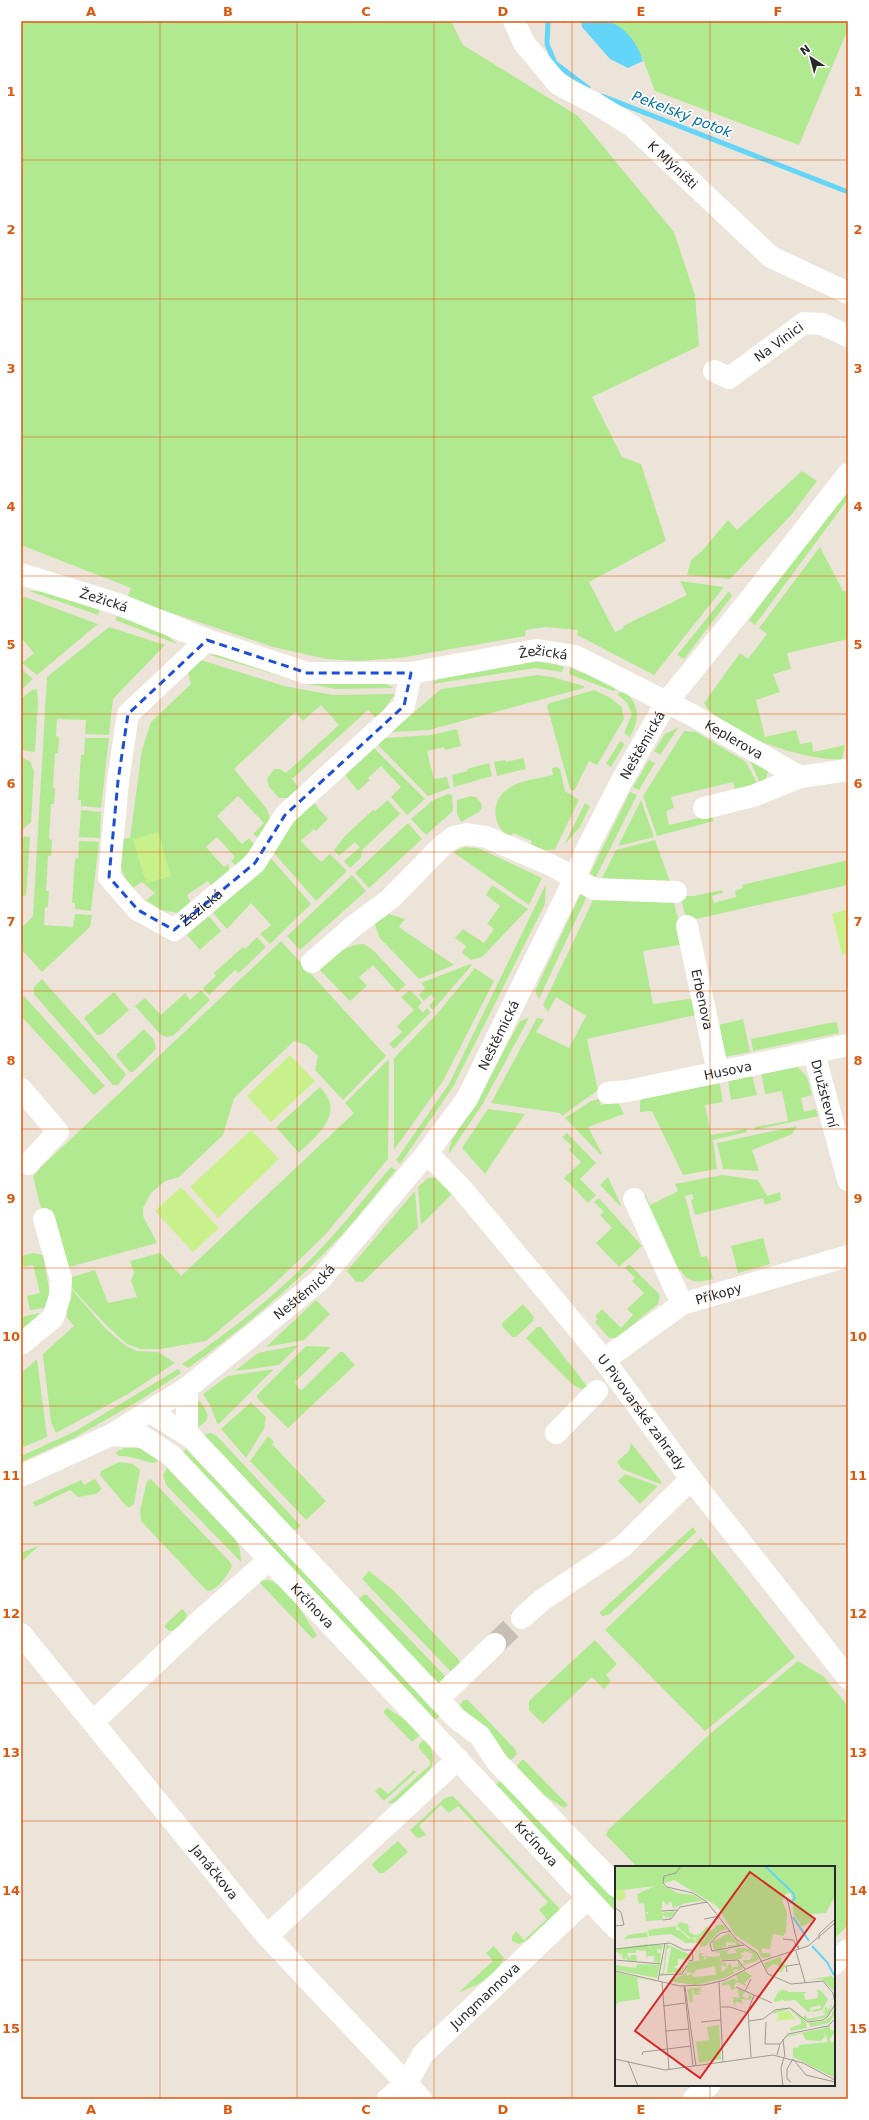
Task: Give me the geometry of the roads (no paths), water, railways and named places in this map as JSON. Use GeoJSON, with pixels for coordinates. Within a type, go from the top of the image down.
{"type":"FeatureCollection","features":[{"type":"Feature","properties":{"kind":"street","name":"K Mlýništi"},"geometry":{"type":"LineString","coordinates":[[514,21],[524,43],[558,84],[598,105],[632,126],[771,257],[848,293]]}},
{"type":"Feature","properties":{"kind":"street","name":"Na Vinici"},"geometry":{"type":"LineString","coordinates":[[714,371],[729,378],[804,323],[822,324],[848,336]]}},
{"type":"Feature","properties":{"kind":"street","name":"Neštěmická"},"geometry":{"type":"LineString","coordinates":[[21,1476],[111,1435],[187,1388],[318,1281],[427,1153],[467,1099],[575,878],[586,851],[621,782],[666,703],[755,593],[848,474]]}},
{"type":"Feature","properties":{"kind":"street","name":"Žežická"},"geometry":{"type":"LineString","coordinates":[[21,574],[118,604],[207,640],[307,673],[411,673],[537,650],[575,656],[636,686],[666,703]]}},
{"type":"Feature","properties":{"kind":"street","name":"Žežická"},"geometry":{"type":"LineString","coordinates":[[207,640],[128,714],[118,781],[109,878],[138,910],[174,930],[255,863],[285,814],[404,706],[411,673]]}},
{"type":"Feature","properties":{"kind":"street","name":"Keplerova"},"geometry":{"type":"LineString","coordinates":[[666,703],[692,715],[800,777]]}},
{"type":"Feature","properties":{"kind":"street"},"geometry":{"type":"LineString","coordinates":[[704,808],[753,796],[800,777],[848,770]]}},
{"type":"Feature","properties":{"kind":"street"},"geometry":{"type":"LineString","coordinates":[[312,962],[355,925],[390,899],[441,847],[454,837],[467,834],[486,837],[551,864],[594,889],[676,892]]}},
{"type":"Feature","properties":{"kind":"street","name":"Erbenova"},"geometry":{"type":"LineString","coordinates":[[687,926],[718,1072]]}},
{"type":"Feature","properties":{"kind":"street","name":"Husova"},"geometry":{"type":"LineString","coordinates":[[608,1093],[628,1091],[848,1045]]}},
{"type":"Feature","properties":{"kind":"street","name":"Družstevní"},"geometry":{"type":"LineString","coordinates":[[814,1053],[848,1180]]}},
{"type":"Feature","properties":{"kind":"street"},"geometry":{"type":"LineString","coordinates":[[21,1089],[58,1132],[28,1164]]}},
{"type":"Feature","properties":{"kind":"street","name":"U Pivovarské zahrady"},"geometry":{"type":"LineString","coordinates":[[427,1153],[462,1188],[604,1360],[691,1479],[848,1678]]}},
{"type":"Feature","properties":{"kind":"street"},"geometry":{"type":"LineString","coordinates":[[634,1199],[682,1304]]}},
{"type":"Feature","properties":{"kind":"street"},"geometry":{"type":"LineString","coordinates":[[21,1344],[53,1318],[60,1296],[61,1279],[44,1219]]}},
{"type":"Feature","properties":{"kind":"street","name":"Příkopy"},"geometry":{"type":"LineString","coordinates":[[604,1360],[682,1304],[848,1256]]}},
{"type":"Feature","properties":{"kind":"street"},"geometry":{"type":"LineString","coordinates":[[187,1388],[187,1434]]}},
{"type":"Feature","properties":{"kind":"street"},"geometry":{"type":"LineString","coordinates":[[556,1433],[597,1391]]}},
{"type":"Feature","properties":{"kind":"street","name":"Krčínova"},"geometry":{"type":"LineString","coordinates":[[150,1412],[187,1434],[456,1718],[480,1736],[497,1762],[615,1885]]}},
{"type":"Feature","properties":{"kind":"street","name":"Krčínova"},"geometry":{"type":"LineString","coordinates":[[150,1412],[166,1451]]}},
{"type":"Feature","properties":{"kind":"street","name":"Krčínova"},"geometry":{"type":"LineString","coordinates":[[111,1435],[143,1437],[166,1451],[615,1927]]}},
{"type":"Feature","properties":{"kind":"street"},"geometry":{"type":"LineString","coordinates":[[522,1618],[542,1600],[623,1546],[691,1479]]}},
{"type":"Feature","properties":{"kind":"street"},"geometry":{"type":"LineString","coordinates":[[93,1722],[202,1619],[269,1560]]}},
{"type":"Feature","properties":{"kind":"street","name":"Janáčkova"},"geometry":{"type":"LineString","coordinates":[[21,1634],[267,1936],[421,2099]]}},
{"type":"Feature","properties":{"kind":"street"},"geometry":{"type":"LineString","coordinates":[[438,1699],[495,1644]]}},
{"type":"Feature","properties":{"kind":"street"},"geometry":{"type":"LineString","coordinates":[[456,1718],[458,1759]]}},
{"type":"Feature","properties":{"kind":"street"},"geometry":{"type":"LineString","coordinates":[[267,1936],[458,1759],[497,1762]]}},
{"type":"Feature","properties":{"kind":"street","name":"Jungmannova"},"geometry":{"type":"LineString","coordinates":[[388,2099],[407,2083],[423,2054],[588,1898]]}},
{"type":"Feature","properties":{"kind":"street"},"geometry":{"type":"LineString","coordinates":[[835,1963],[848,1950]]}},
{"type":"Feature","properties":{"kind":"street"},"geometry":{"type":"LineString","coordinates":[[694,2099],[708,2086]]}},
{"type":"Feature","properties":{"kind":"water"},"geometry":{"type":"Polygon","coordinates":[[[581,21],[606,21],[613,23],[630,36],[638,48],[643,61],[628,68],[610,59],[582,27],[581,21]]]}},
{"type":"Feature","properties":{"kind":"waterway","name":"Pekelský potok"},"geometry":{"type":"LineString","coordinates":[[548,21],[547,44],[555,63],[588,88]]}},
{"type":"Feature","properties":{"kind":"waterway","name":"Pekelský potok"},"geometry":{"type":"LineString","coordinates":[[602,96],[848,192]]}},
{"type":"Feature","properties":{"kind":"tunnel"},"geometry":{"type":"LineString","coordinates":[[495,1644],[522,1618]]}}]}
